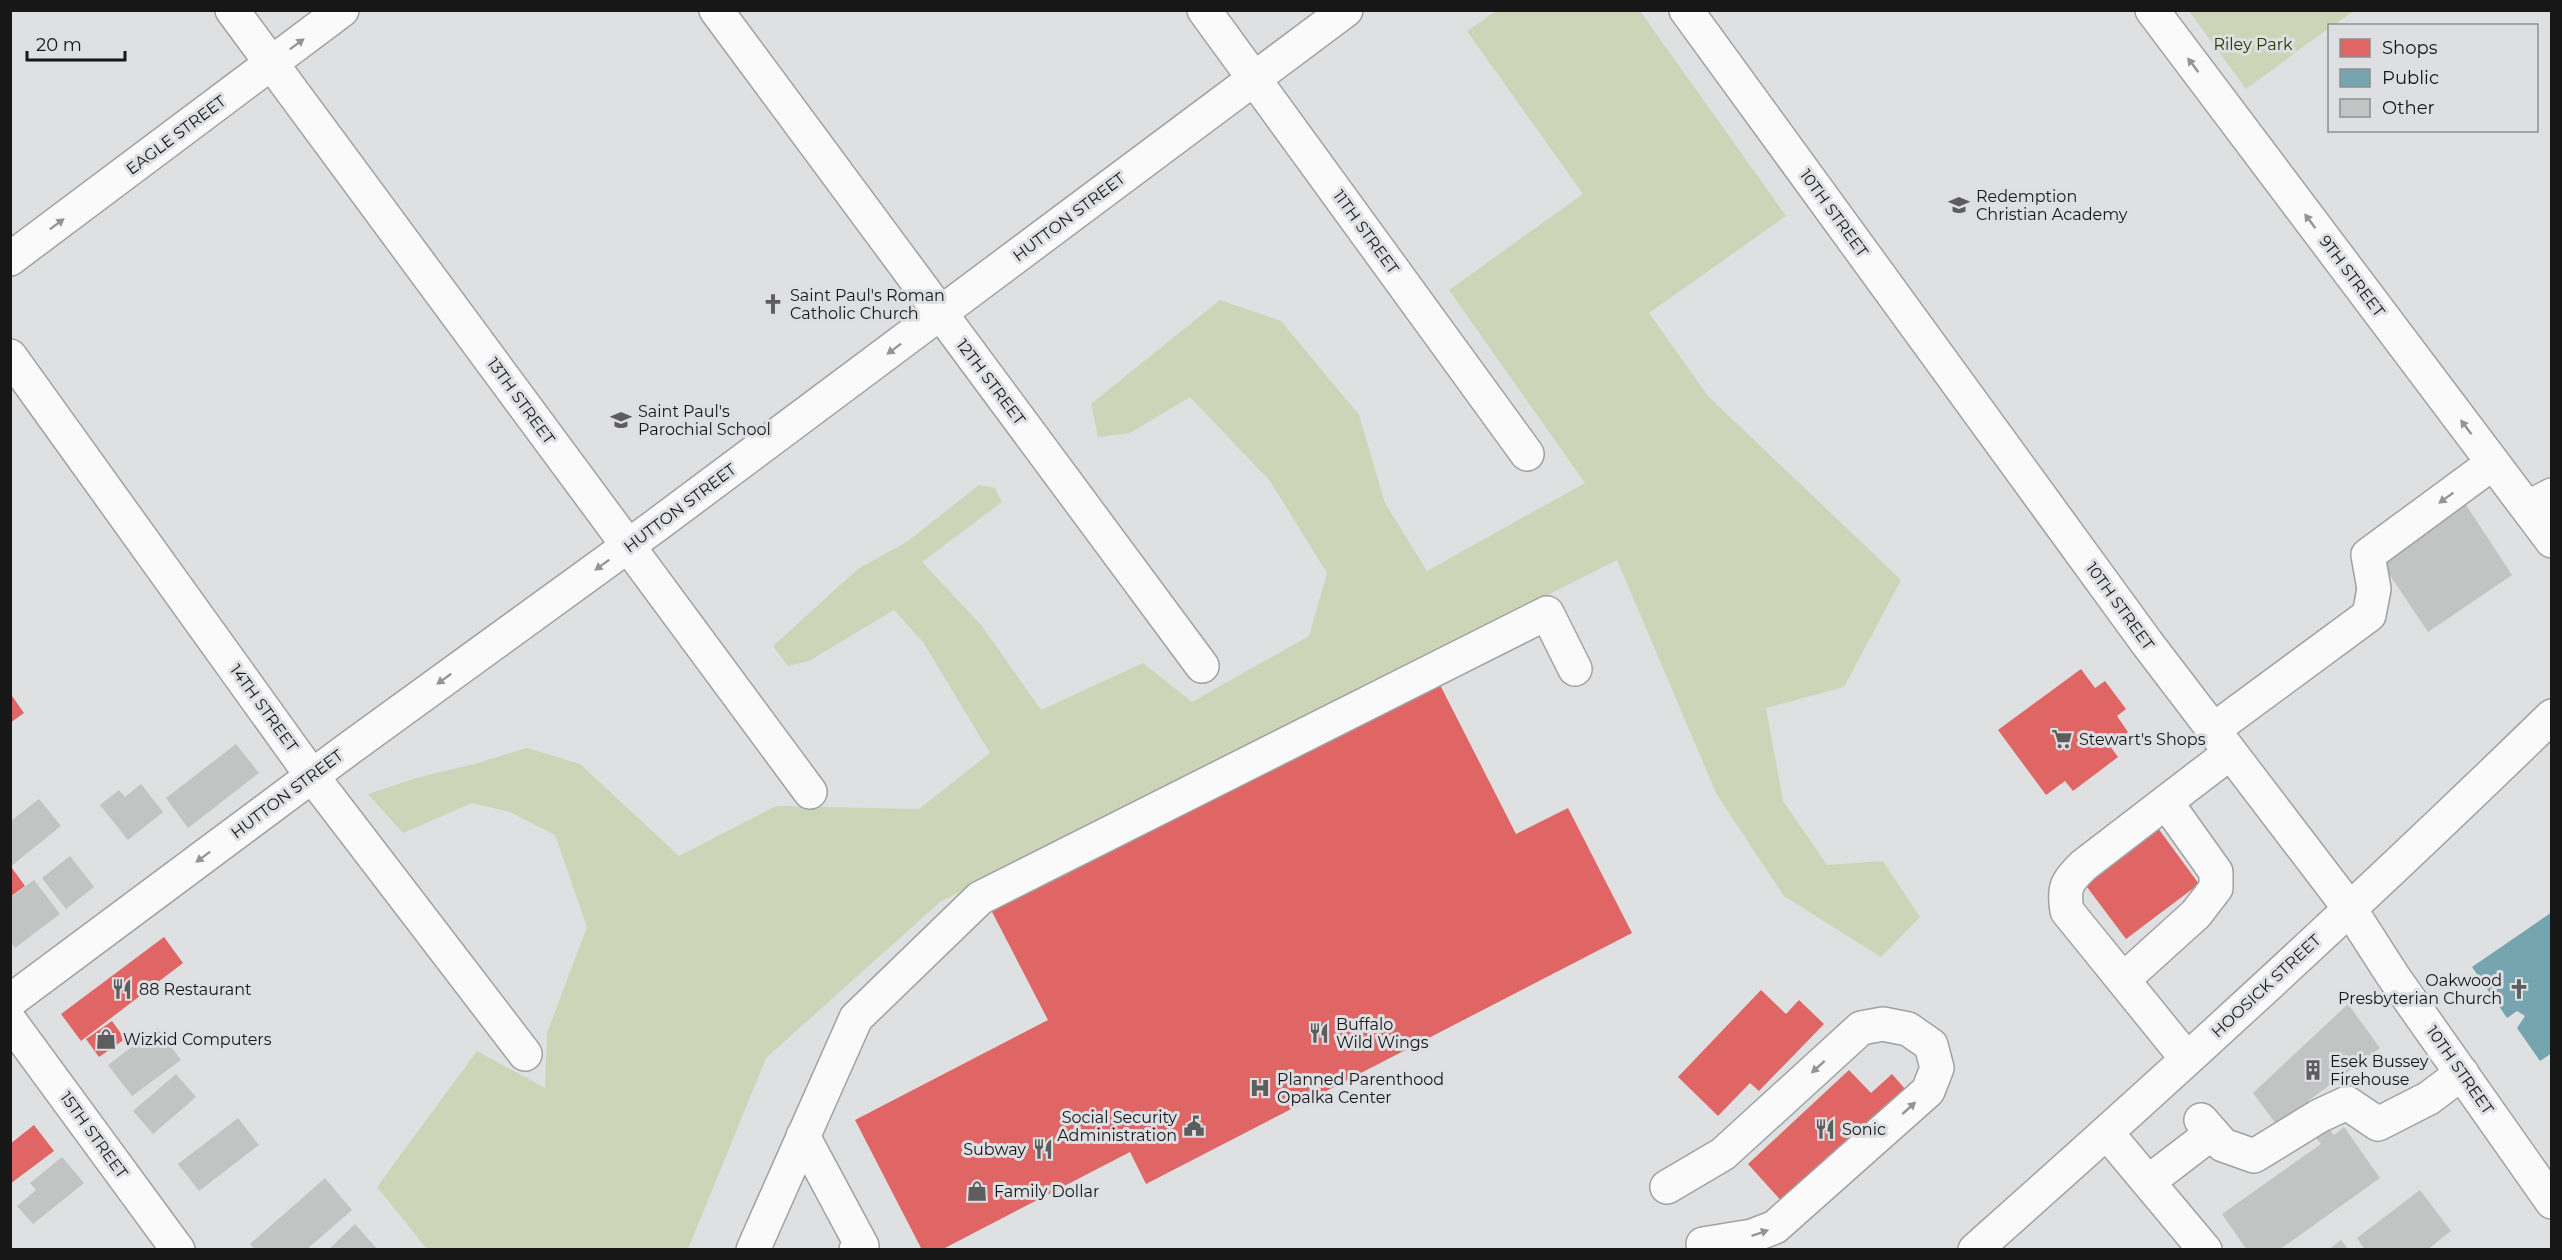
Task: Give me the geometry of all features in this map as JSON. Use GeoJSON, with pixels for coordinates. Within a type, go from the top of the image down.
{"type":"FeatureCollection","features":[{"type":"Feature","properties":{"kind":"main road","name":"13TH STREET"},"geometry":{"type":"LineString","coordinates":[[232,10],[810,792]]}},
{"type":"Feature","properties":{"kind":"main road","name":"EAGLE STREET"},"geometry":{"type":"LineString","coordinates":[[10,259],[342,10]]}},
{"type":"Feature","properties":{"kind":"main road","name":"12TH STREET"},"geometry":{"type":"LineString","coordinates":[[716,10],[1202,666]]}},
{"type":"Feature","properties":{"kind":"main road","name":"11TH STREET"},"geometry":{"type":"LineString","coordinates":[[1204,10],[1527,454]]}},
{"type":"Feature","properties":{"kind":"main road","name":"HUTTON STREET"},"geometry":{"type":"LineString","coordinates":[[10,1001],[941,314],[1346,10]]}},
{"type":"Feature","properties":{"kind":"main road","name":"10TH STREET"},"geometry":{"type":"LineString","coordinates":[[1686,10],[2146,644],[2350,909],[2393,976],[2552,1202]]}},
{"type":"Feature","properties":{"kind":"main road","name":"9TH STREET"},"geometry":{"type":"LineString","coordinates":[[2152,10],[2493,463],[2539,501],[2552,541]]}},
{"type":"Feature","properties":{"kind":"main road","name":"14TH STREET"},"geometry":{"type":"LineString","coordinates":[[10,356],[312,776],[525,1054]]}},
{"type":"Feature","properties":{"kind":"main road"},"geometry":{"type":"LineString","coordinates":[[2187,1059],[2067,911],[2064,893],[2070,878],[2166,802],[2222,741],[2369,615],[2374,589],[2368,555],[2493,463]]}},
{"type":"Feature","properties":{"kind":"main road"},"geometry":{"type":"LineString","coordinates":[[753,1250],[856,1018],[980,898],[1547,613],[1575,669]]}},
{"type":"Feature","properties":{"kind":"main road","name":"HOOSICK STREET"},"geometry":{"type":"LineString","coordinates":[[1975,1250],[2350,909],[2552,716]]}},
{"type":"Feature","properties":{"kind":"main road"},"geometry":{"type":"LineString","coordinates":[[2123,980],[2196,914],[2216,888],[2216,872],[2166,802]]}},
{"type":"Feature","properties":{"kind":"main road","name":"15TH STREET"},"geometry":{"type":"LineString","coordinates":[[10,1021],[178,1250]]}},
{"type":"Feature","properties":{"kind":"main road"},"geometry":{"type":"LineString","coordinates":[[1667,1187],[1723,1154],[1861,1028],[1883,1024],[1908,1029],[1930,1044],[1937,1068],[1928,1091],[1775,1227],[1752,1236],[1703,1244]]}},
{"type":"Feature","properties":{"kind":"main road"},"geometry":{"type":"LineString","coordinates":[[2148,1182],[2207,1126],[2223,1145],[2254,1156],[2319,1116],[2347,1103],[2378,1124],[2429,1098],[2462,1073]]}},
{"type":"Feature","properties":{"kind":"main road"},"geometry":{"type":"LineString","coordinates":[[2106,1133],[2205,1250]]}},
{"type":"Feature","properties":{"kind":"main road"},"geometry":{"type":"LineString","coordinates":[[803,1137],[862,1246],[856,1250]]}},
{"type":"Feature","properties":{"kind":"green space"},"geometry":{"type":"Polygon","coordinates":[[[1496,11],[1640,11],[1786,216],[1649,313],[1708,396],[1901,580],[1844,687],[1766,708],[1783,801],[1827,865],[1883,861],[1920,917],[1881,957],[1784,896],[1717,795],[1617,560],[940,902],[766,1058],[688,1249],[427,1249],[377,1187],[477,1051],[545,1088],[547,1033],[587,927],[555,835],[510,812],[472,803],[403,833],[368,794],[416,778],[527,748],[580,764],[679,856],[776,806],[919,809],[990,753],[923,642],[894,610],[809,661],[788,666],[773,646],[858,569],[908,541],[979,485],[995,488],[1002,502],[922,562],[982,626],[1041,710],[1143,663],[1192,702],[1309,636],[1327,573],[1270,481],[1190,397],[1130,433],[1098,437],[1091,404],[1220,300],[1281,321],[1359,415],[1385,503],[1427,571],[1585,483],[1449,290],[1583,194],[1467,31],[1496,11]]]}},
{"type":"Feature","properties":{"kind":"green space","name":"Riley Park"},"geometry":{"type":"Polygon","coordinates":[[[2189,11],[2354,11],[2335,24],[2328,24],[2328,29],[2246,89],[2189,11]]]}},
{"type":"Feature","properties":{"kind":"building: Shops","name":"Stewart's Shops"},"geometry":{"type":"Polygon","coordinates":[[[2081,669],[2095,688],[2105,681],[2126,709],[2117,716],[2128,732],[2110,746],[2118,757],[2073,791],[2065,781],[2046,795],[1998,730],[2081,669]]]}},
{"type":"Feature","properties":{"kind":"building: Shops"},"geometry":{"type":"Polygon","coordinates":[[[1436,677],[1516,834],[1568,808],[1632,933],[1146,1184],[1130,1152],[941,1250],[922,1250],[855,1120],[1048,1020],[990,908],[1436,677]]]}},
{"type":"Feature","properties":{"kind":"building: Shops"},"geometry":{"type":"Polygon","coordinates":[[[10,693],[24,713],[10,723],[10,693]]]}},
{"type":"Feature","properties":{"kind":"building: Shops"},"geometry":{"type":"Polygon","coordinates":[[[2155,824],[2199,884],[2126,939],[2081,879],[2155,824]]]}},
{"type":"Feature","properties":{"kind":"building: Shops"},"geometry":{"type":"Polygon","coordinates":[[[12,868],[25,886],[10,897],[10,869],[12,868]]]}},
{"type":"Feature","properties":{"kind":"building: Shops","name":"88 Restaurant"},"geometry":{"type":"Polygon","coordinates":[[[164,937],[183,963],[81,1041],[61,1014],[164,937]]]}},
{"type":"Feature","properties":{"kind":"building: Shops"},"geometry":{"type":"Polygon","coordinates":[[[1761,990],[1786,1014],[1799,1000],[1824,1024],[1759,1091],[1750,1083],[1718,1116],[1678,1077],[1761,990]]]}},
{"type":"Feature","properties":{"kind":"building: Shops","name":"Wizkid Computers"},"geometry":{"type":"Polygon","coordinates":[[[112,1021],[125,1039],[99,1057],[86,1039],[112,1021]]]}},
{"type":"Feature","properties":{"kind":"building: Shops","name":"Sonic"},"geometry":{"type":"Polygon","coordinates":[[[1849,1070],[1871,1093],[1892,1074],[1906,1090],[1784,1204],[1748,1164],[1849,1070]]]}},
{"type":"Feature","properties":{"kind":"building: Shops"},"geometry":{"type":"Polygon","coordinates":[[[34,1125],[54,1151],[10,1184],[10,1144],[34,1125]]]}},
{"type":"Feature","properties":{"kind":"building: Public","name":"Oakwood Presbyterian Church"},"geometry":{"type":"Polygon","coordinates":[[[2552,912],[2552,1053],[2540,1061],[2517,1028],[2525,1016],[2517,1011],[2507,1018],[2472,967],[2552,912]]]}},
{"type":"Feature","properties":{"kind":"building: Other"},"geometry":{"type":"Polygon","coordinates":[[[2464,502],[2512,575],[2428,632],[2379,559],[2464,502]]]}},
{"type":"Feature","properties":{"kind":"building: Other"},"geometry":{"type":"Polygon","coordinates":[[[236,744],[259,773],[188,828],[166,798],[236,744]]]}},
{"type":"Feature","properties":{"kind":"building: Other"},"geometry":{"type":"Polygon","coordinates":[[[141,784],[163,812],[128,840],[100,805],[119,790],[125,797],[141,784]]]}},
{"type":"Feature","properties":{"kind":"building: Other"},"geometry":{"type":"Polygon","coordinates":[[[39,799],[61,826],[10,867],[10,818],[12,820],[39,799]]]}},
{"type":"Feature","properties":{"kind":"building: Other"},"geometry":{"type":"Polygon","coordinates":[[[70,856],[94,887],[66,909],[42,878],[70,856]]]}},
{"type":"Feature","properties":{"kind":"building: Other"},"geometry":{"type":"Polygon","coordinates":[[[34,880],[60,914],[15,948],[10,942],[10,898],[34,880]]]}},
{"type":"Feature","properties":{"kind":"building: Other"},"geometry":{"type":"Polygon","coordinates":[[[2348,1004],[2380,1048],[2308,1101],[2334,1135],[2344,1127],[2380,1178],[2279,1250],[2247,1250],[2222,1214],[2321,1144],[2295,1111],[2276,1124],[2253,1093],[2348,1004]]]}},
{"type":"Feature","properties":{"kind":"building: Other"},"geometry":{"type":"Polygon","coordinates":[[[157,1028],[181,1060],[132,1096],[108,1065],[157,1028]]]}},
{"type":"Feature","properties":{"kind":"building: Other"},"geometry":{"type":"Polygon","coordinates":[[[176,1074],[196,1097],[153,1134],[133,1111],[176,1074]]]}},
{"type":"Feature","properties":{"kind":"building: Other"},"geometry":{"type":"Polygon","coordinates":[[[238,1118],[259,1145],[199,1191],[178,1164],[238,1118]]]}},
{"type":"Feature","properties":{"kind":"building: Other"},"geometry":{"type":"Polygon","coordinates":[[[62,1157],[84,1183],[33,1224],[17,1206],[36,1190],[30,1183],[62,1157]]]}},
{"type":"Feature","properties":{"kind":"building: Other"},"geometry":{"type":"Polygon","coordinates":[[[325,1178],[352,1210],[306,1250],[255,1250],[250,1244],[325,1178]]]}},
{"type":"Feature","properties":{"kind":"building: Other"},"geometry":{"type":"Polygon","coordinates":[[[2420,1190],[2451,1231],[2427,1250],[2365,1250],[2357,1238],[2420,1190]]]}},
{"type":"Feature","properties":{"kind":"building: Other"},"geometry":{"type":"Polygon","coordinates":[[[355,1224],[378,1250],[328,1250],[355,1224]]]}},
{"type":"Feature","properties":{"kind":"building: Other"},"geometry":{"type":"Polygon","coordinates":[[[2341,1240],[2349,1250],[2328,1250],[2341,1240]]]}},
{"type":"Feature","properties":{"kind":"place","name":"Redemption Christian Academy"},"geometry":{"type":"Point","coordinates":[1959,205]}},
{"type":"Feature","properties":{"kind":"place","name":"Saint Paul's Roman Catholic Church"},"geometry":{"type":"Point","coordinates":[773,304]}},
{"type":"Feature","properties":{"kind":"place","name":"Saint Paul's Parochial School"},"geometry":{"type":"Point","coordinates":[621,420]}},
{"type":"Feature","properties":{"kind":"place","name":"Stewart's Shops"},"geometry":{"type":"Point","coordinates":[2062,739]}},
{"type":"Feature","properties":{"kind":"place","name":"88 Restaurant"},"geometry":{"type":"Point","coordinates":[122,989]}},
{"type":"Feature","properties":{"kind":"place","name":"Oakwood Presbyterian Church"},"geometry":{"type":"Point","coordinates":[2519,989]}},
{"type":"Feature","properties":{"kind":"place","name":"Buffalo Wild Wings"},"geometry":{"type":"Point","coordinates":[1319,1033]}},
{"type":"Feature","properties":{"kind":"place","name":"Wizkid Computers"},"geometry":{"type":"Point","coordinates":[106,1039]}},
{"type":"Feature","properties":{"kind":"place","name":"Esek Bussey Firehouse"},"geometry":{"type":"Point","coordinates":[2313,1070]}},
{"type":"Feature","properties":{"kind":"place","name":"Planned Parenthood Opalka Center"},"geometry":{"type":"Point","coordinates":[1260,1088]}},
{"type":"Feature","properties":{"kind":"place","name":"Social Security Administration"},"geometry":{"type":"Point","coordinates":[1194,1126]}},
{"type":"Feature","properties":{"kind":"place","name":"Sonic"},"geometry":{"type":"Point","coordinates":[1825,1129]}},
{"type":"Feature","properties":{"kind":"place","name":"Subway"},"geometry":{"type":"Point","coordinates":[1043,1149]}},
{"type":"Feature","properties":{"kind":"place","name":"Family Dollar"},"geometry":{"type":"Point","coordinates":[977,1191]}}]}
